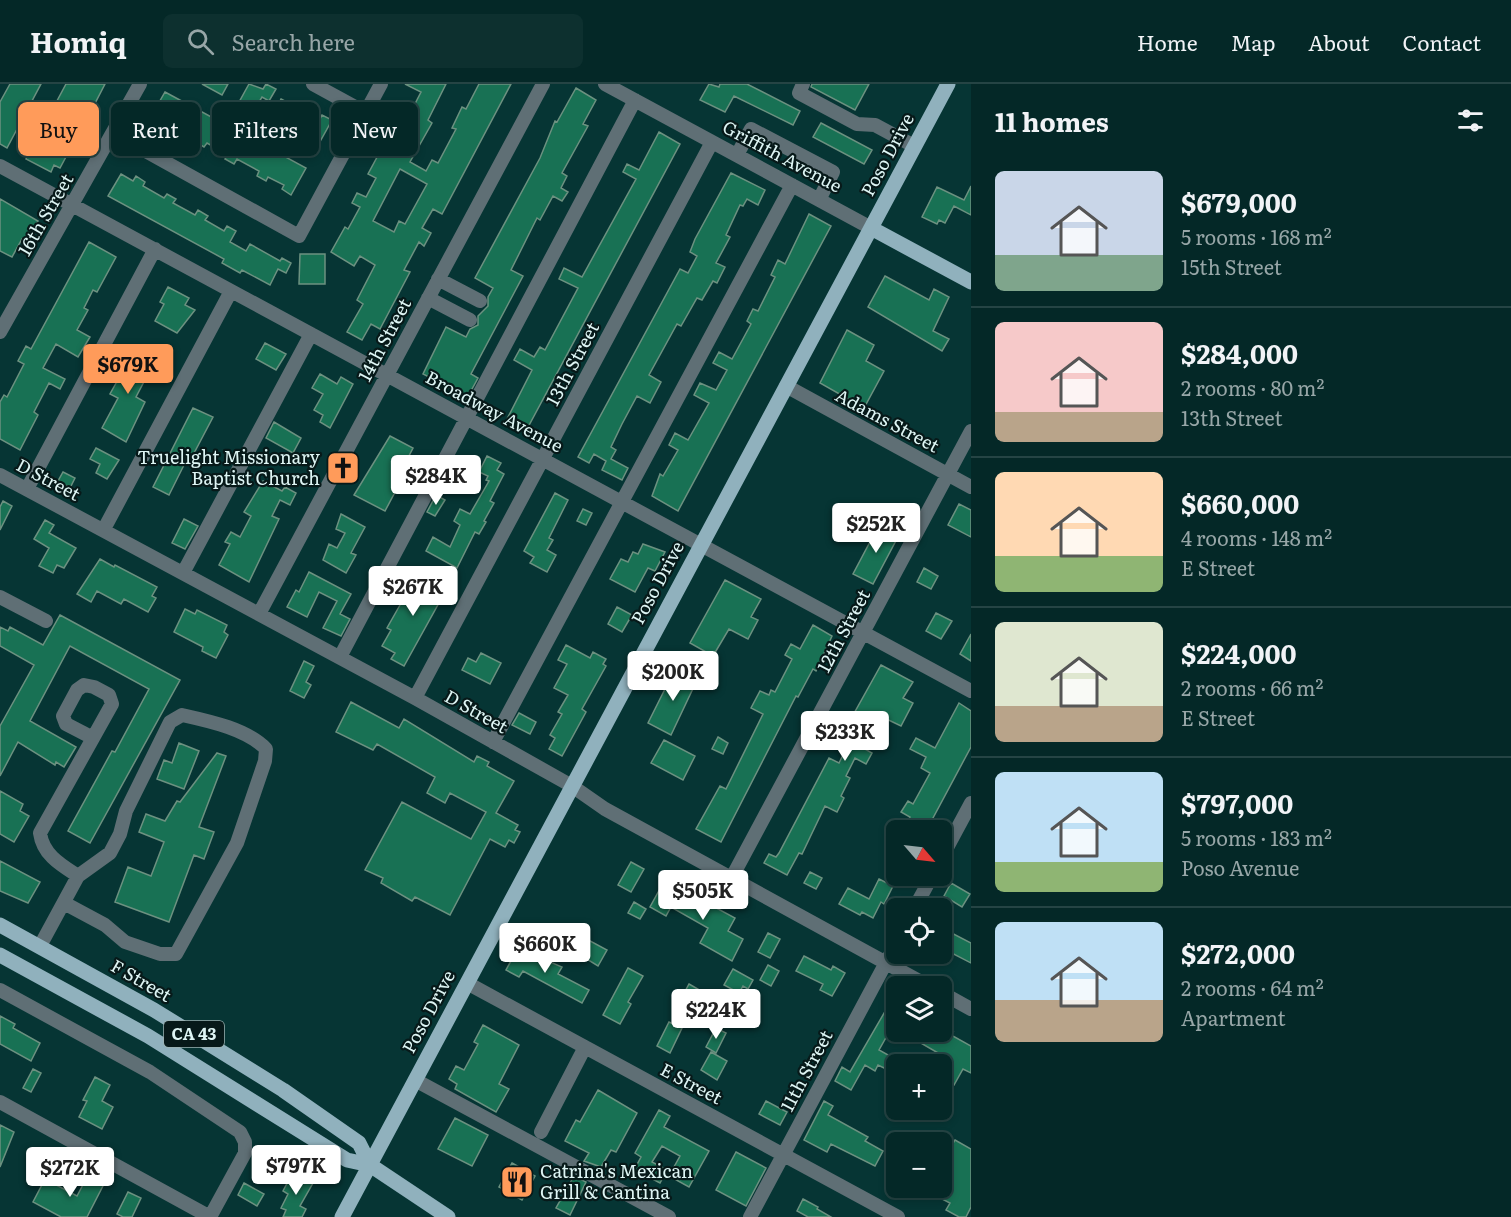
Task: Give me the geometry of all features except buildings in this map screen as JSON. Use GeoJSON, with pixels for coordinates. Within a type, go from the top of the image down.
{"type":"FeatureCollection","features":[{"type":"Feature","properties":{"kind":"main road","name":"Poso Drive"},"geometry":{"type":"LineString","coordinates":[[342,1217],[948,84]]}},
{"type":"Feature","properties":{"kind":"main road","name":"Griffith Avenue"},"geometry":{"type":"LineString","coordinates":[[871,228],[971,282]]}},
{"type":"Feature","properties":{"kind":"main road","name":"F Street"},"geometry":{"type":"LineString","coordinates":[[0,925],[171,1020],[283,1090],[359,1143],[370,1164]]}},
{"type":"Feature","properties":{"kind":"main road","name":"F Street"},"geometry":{"type":"LineString","coordinates":[[0,955],[148,1036],[347,1160],[370,1164],[448,1217]]}},
{"type":"Feature","properties":{"kind":"street","name":"16th Street"},"geometry":{"type":"LineString","coordinates":[[130,102],[140,84]]}},
{"type":"Feature","properties":{"kind":"street"},"geometry":{"type":"LineString","coordinates":[[313,84],[347,102]]}},
{"type":"Feature","properties":{"kind":"street"},"geometry":{"type":"LineString","coordinates":[[371,102],[381,84]]}},
{"type":"Feature","properties":{"kind":"street","name":"14th Street"},"geometry":{"type":"LineString","coordinates":[[259,614],[543,84]]}},
{"type":"Feature","properties":{"kind":"street","name":"Griffith Avenue"},"geometry":{"type":"LineString","coordinates":[[605,84],[871,228]]}},
{"type":"Feature","properties":{"kind":"street"},"geometry":{"type":"LineString","coordinates":[[803,84],[799,93],[857,124],[875,125],[915,146]]}},
{"type":"Feature","properties":{"kind":"street"},"geometry":{"type":"LineString","coordinates":[[340,657],[635,100]]}},
{"type":"Feature","properties":{"kind":"street"},"geometry":{"type":"LineString","coordinates":[[737,155],[751,129],[833,172],[819,200]]}},
{"type":"Feature","properties":{"kind":"street","name":"16th Street"},"geometry":{"type":"LineString","coordinates":[[0,333],[111,137]]}},
{"type":"Feature","properties":{"kind":"street","name":"13th Street"},"geometry":{"type":"LineString","coordinates":[[415,698],[712,142]]}},
{"type":"Feature","properties":{"kind":"street"},"geometry":{"type":"LineString","coordinates":[[155,156],[299,236],[342,156]]}},
{"type":"Feature","properties":{"kind":"street","name":"Broadway Avenue"},"geometry":{"type":"LineString","coordinates":[[0,166],[971,691]]}},
{"type":"Feature","properties":{"kind":"street"},"geometry":{"type":"LineString","coordinates":[[493,742],[792,185]]}},
{"type":"Feature","properties":{"kind":"street"},"geometry":{"type":"LineString","coordinates":[[27,489],[155,249]]}},
{"type":"Feature","properties":{"kind":"street"},"geometry":{"type":"LineString","coordinates":[[438,279],[480,302]]}},
{"type":"Feature","properties":{"kind":"street"},"geometry":{"type":"LineString","coordinates":[[104,530],[231,291]]}},
{"type":"Feature","properties":{"kind":"street"},"geometry":{"type":"LineString","coordinates":[[428,298],[470,320]]}},
{"type":"Feature","properties":{"kind":"street"},"geometry":{"type":"LineString","coordinates":[[183,573],[311,334]]}},
{"type":"Feature","properties":{"kind":"street","name":"Adams Street"},"geometry":{"type":"LineString","coordinates":[[786,386],[971,487]]}},
{"type":"Feature","properties":{"kind":"street","name":"12th Street"},"geometry":{"type":"LineString","coordinates":[[731,879],[971,432]]}},
{"type":"Feature","properties":{"kind":"street","name":"D Street"},"geometry":{"type":"LineString","coordinates":[[0,475],[415,698],[572,786],[605,809],[886,963]]}},
{"type":"Feature","properties":{"kind":"street"},"geometry":{"type":"LineString","coordinates":[[0,597],[46,621]]}},
{"type":"Feature","properties":{"kind":"street"},"geometry":{"type":"LineString","coordinates":[[40,946],[78,876],[110,853],[120,834],[126,812],[170,722],[182,715],[201,719],[257,739],[266,749],[266,761],[237,843],[176,954],[160,954],[125,942],[105,925],[64,903]]}},
{"type":"Feature","properties":{"kind":"street"},"geometry":{"type":"LineString","coordinates":[[78,876],[56,861],[41,845],[40,833],[93,738]]}},
{"type":"Feature","properties":{"kind":"street"},"geometry":{"type":"LineString","coordinates":[[952,838],[971,803]]}},
{"type":"Feature","properties":{"kind":"street","name":"11th Street"},"geometry":{"type":"LineString","coordinates":[[750,1217],[886,963]]}},
{"type":"Feature","properties":{"kind":"street","name":"D Street"},"geometry":{"type":"LineString","coordinates":[[888,964],[910,976]]}},
{"type":"Feature","properties":{"kind":"street","name":"E Street"},"geometry":{"type":"LineString","coordinates":[[467,983],[898,1217]]}},
{"type":"Feature","properties":{"kind":"street"},"geometry":{"type":"LineString","coordinates":[[0,990],[150,1072],[202,1106],[240,1132],[245,1142],[245,1153],[210,1217],[0,1102]]}},
{"type":"Feature","properties":{"kind":"street"},"geometry":{"type":"LineString","coordinates":[[952,999],[971,1009]]}},
{"type":"Feature","properties":{"kind":"street"},"geometry":{"type":"LineString","coordinates":[[541,1132],[585,1047]]}},
{"type":"Feature","properties":{"kind":"street"},"geometry":{"type":"LineString","coordinates":[[415,1080],[669,1217]]}},
{"type":"Feature","properties":{"kind":"place","name":"Truelight Missionary Baptist Church"},"geometry":{"type":"Point","coordinates":[343,468]}},
{"type":"Feature","properties":{"kind":"place","name":"Catrina's Mexican Grill & Cantina"},"geometry":{"type":"Point","coordinates":[517,1182]}}]}
